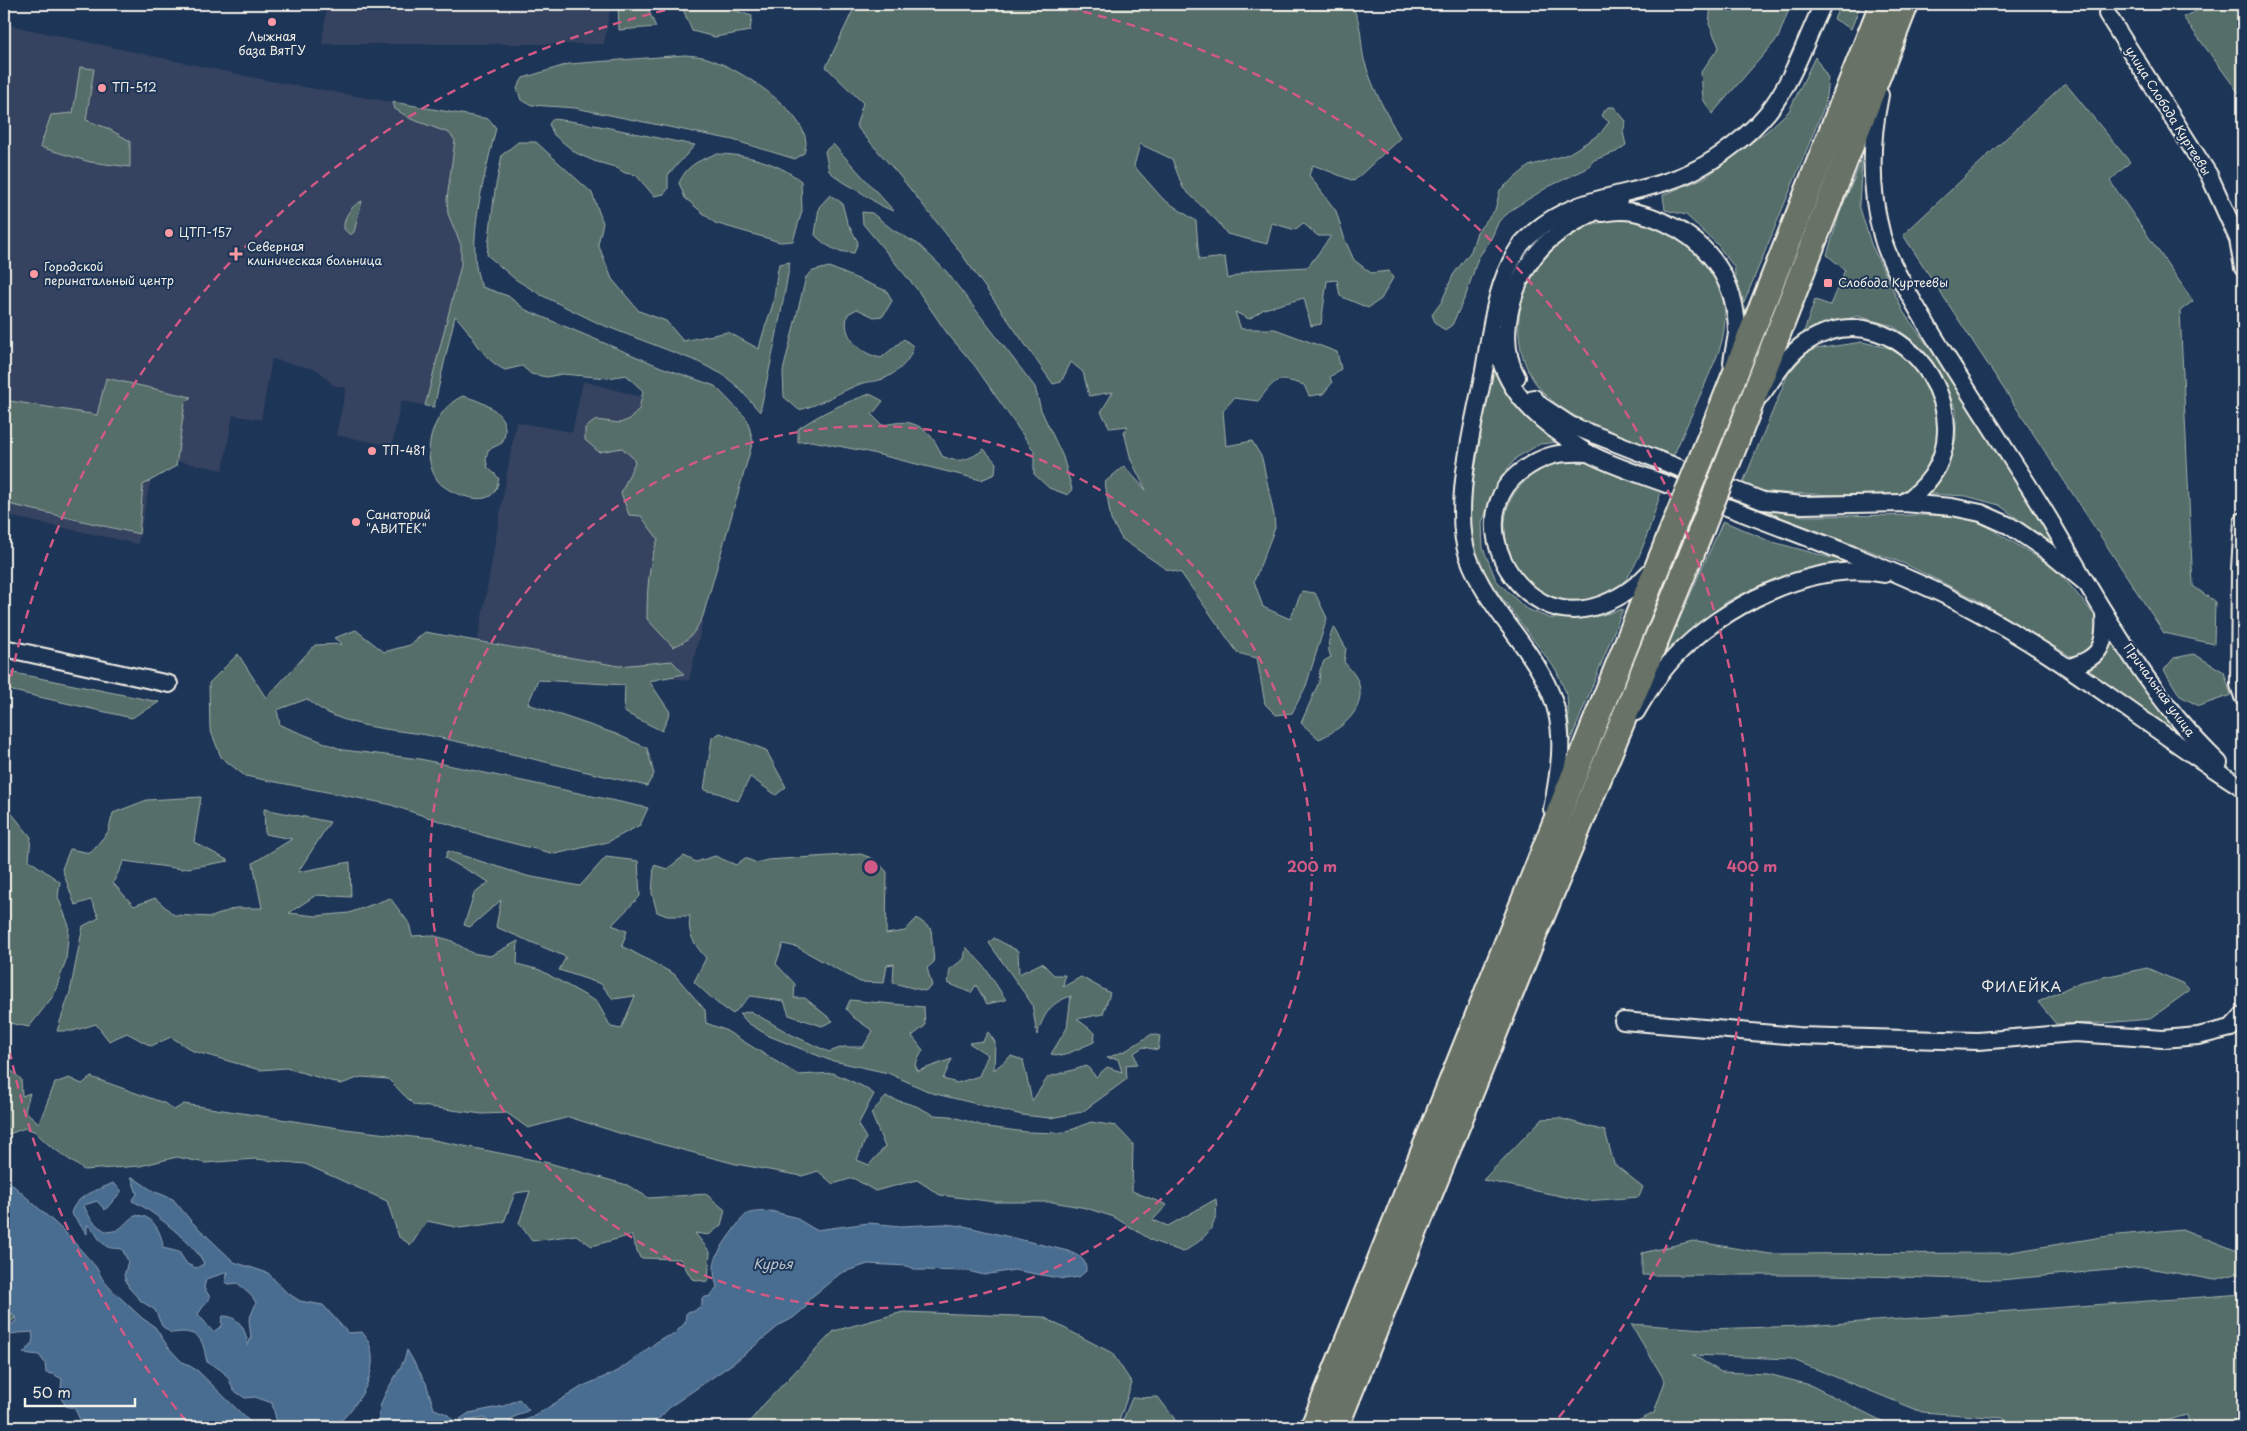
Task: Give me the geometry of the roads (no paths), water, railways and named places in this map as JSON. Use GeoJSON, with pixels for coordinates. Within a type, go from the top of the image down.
{"type":"FeatureCollection","features":[{"type":"Feature","properties":{"kind":"highway"},"geometry":{"type":"LineString","coordinates":[[1313,1427],[1725,402],[1882,4]]}},
{"type":"Feature","properties":{"kind":"highway"},"geometry":{"type":"LineString","coordinates":[[1336,1427],[1749,411],[1906,4]]}},
{"type":"Feature","properties":{"kind":"street"},"geometry":{"type":"LineString","coordinates":[[1540,862],[1558,781],[1561,741],[1556,704],[1547,682],[1529,653],[1479,582],[1467,554],[1462,525],[1468,447],[1493,316],[1503,276],[1521,244],[1548,219],[1588,202],[1643,188],[1692,172],[1732,146],[1768,112],[1784,87],[1823,4]]}},
{"type":"Feature","properties":{"kind":"street","name":"улица Слобода Куртеевы"},"geometry":{"type":"LineString","coordinates":[[2107,14],[2209,175],[2238,239],[2243,268]]}},
{"type":"Feature","properties":{"kind":"street","name":"Причальная улица"},"geometry":{"type":"LineString","coordinates":[[1889,48],[1872,131],[1872,162],[1875,202],[1883,238],[1902,281],[1924,320],[2054,527],[2104,612],[2178,720],[2199,744],[2243,787]]}},
{"type":"Feature","properties":{"kind":"street"},"geometry":{"type":"LineString","coordinates":[[1643,188],[1567,227],[1544,245],[1526,270],[1514,296],[1507,335],[1511,365],[1520,381],[1540,405],[1570,425],[1763,501],[1803,505],[1902,503],[1962,509],[1981,513],[2010,526],[2047,551],[2087,584]]}},
{"type":"Feature","properties":{"kind":"street"},"geometry":{"type":"LineString","coordinates":[[1567,227],[1604,213],[1626,210],[1653,217],[1678,228],[1705,249],[1718,264],[1726,278],[1735,314],[1737,334],[1725,402]]}},
{"type":"Feature","properties":{"kind":"street"},"geometry":{"type":"LineString","coordinates":[[1493,316],[1497,355],[1510,382],[1529,410],[1588,453],[1942,594],[2015,633],[2069,667],[2179,746],[2243,787]]}},
{"type":"Feature","properties":{"kind":"street"},"geometry":{"type":"LineString","coordinates":[[1749,411],[1793,352],[1821,335],[1838,330],[1857,329],[1879,333],[1901,343],[1917,357],[1933,379],[1943,408],[1947,433],[1935,473],[1915,496],[1902,503]]}},
{"type":"Feature","properties":{"kind":"street"},"geometry":{"type":"LineString","coordinates":[[1588,453],[1561,452],[1536,460],[1511,480],[1501,493],[1495,512],[1494,532],[1505,564],[1517,581],[1543,603],[1558,608],[1586,609],[1602,605],[1634,587],[1664,551]]}},
{"type":"Feature","properties":{"kind":"street"},"geometry":{"type":"LineString","coordinates":[[2243,520],[2240,569],[2239,685],[2243,697]]}},
{"type":"Feature","properties":{"kind":"street"},"geometry":{"type":"LineString","coordinates":[[1599,780],[1650,688],[1673,658],[1731,612],[1777,588],[1818,577],[1856,572],[1879,573],[1907,579]]}},
{"type":"Feature","properties":{"kind":"street"},"geometry":{"type":"LineString","coordinates":[[2069,667],[2085,663],[2098,652],[2105,634],[2104,612]]}},
{"type":"Feature","properties":{"kind":"street"},"geometry":{"type":"LineString","coordinates":[[4,648],[169,684]]}},
{"type":"Feature","properties":{"kind":"street"},"geometry":{"type":"LineString","coordinates":[[1623,1021],[1798,1036],[1978,1041],[2075,1033],[2163,1039],[2198,1036],[2230,1028],[2243,1015]]}},
{"type":"Feature","properties":{"kind":"water"},"geometry":{"type":"Polygon","coordinates":[[[131,1176],[153,1191],[173,1199],[191,1221],[234,1262],[268,1273],[286,1292],[300,1301],[323,1305],[348,1333],[362,1332],[369,1344],[372,1357],[371,1370],[361,1396],[353,1408],[334,1427],[284,1427],[276,1419],[272,1403],[255,1397],[245,1398],[233,1390],[224,1373],[207,1362],[202,1342],[199,1338],[191,1333],[171,1333],[162,1326],[155,1310],[141,1301],[129,1288],[124,1276],[128,1261],[122,1249],[106,1246],[87,1225],[87,1234],[71,1213],[78,1201],[83,1197],[113,1183],[121,1192],[105,1210],[97,1201],[84,1205],[96,1224],[108,1232],[119,1229],[135,1216],[147,1217],[159,1231],[163,1248],[179,1252],[187,1264],[196,1268],[204,1264],[184,1239],[150,1211],[132,1201],[137,1194],[131,1176]],[[228,1272],[206,1279],[204,1288],[210,1297],[198,1314],[213,1332],[223,1325],[221,1322],[223,1316],[234,1319],[242,1326],[248,1346],[251,1337],[249,1320],[256,1303],[238,1283],[229,1284],[225,1282],[228,1272]]]}},
{"type":"Feature","properties":{"kind":"water"},"geometry":{"type":"Polygon","coordinates":[[[4,1177],[65,1232],[96,1267],[103,1280],[111,1289],[142,1318],[155,1327],[168,1347],[181,1361],[198,1371],[255,1427],[83,1426],[74,1407],[67,1407],[60,1397],[62,1379],[53,1374],[46,1373],[45,1363],[39,1355],[23,1353],[31,1344],[32,1332],[15,1333],[4,1339],[4,1329],[16,1321],[15,1317],[4,1306],[4,1177]]]}},
{"type":"Feature","properties":{"kind":"water","name":"Курья"},"geometry":{"type":"Polygon","coordinates":[[[771,1211],[794,1217],[816,1230],[869,1223],[901,1226],[943,1224],[964,1226],[1068,1251],[1083,1260],[1086,1271],[1079,1277],[1064,1279],[1014,1270],[984,1275],[968,1271],[917,1270],[907,1266],[868,1264],[841,1273],[808,1300],[806,1307],[793,1318],[780,1325],[735,1362],[671,1406],[651,1427],[491,1427],[484,1418],[461,1422],[460,1419],[469,1413],[504,1406],[519,1399],[529,1410],[512,1418],[509,1422],[517,1423],[531,1418],[583,1386],[618,1371],[662,1338],[673,1335],[685,1323],[686,1314],[689,1311],[693,1312],[702,1305],[702,1298],[710,1296],[717,1287],[714,1272],[715,1260],[740,1221],[749,1213],[771,1211]]]}},
{"type":"Feature","properties":{"kind":"water"},"geometry":{"type":"Polygon","coordinates":[[[407,1350],[426,1383],[434,1409],[447,1414],[453,1420],[450,1427],[377,1427],[381,1404],[400,1369],[407,1350]]]}},
{"type":"Feature","properties":{"kind":"place","name":"Лыжная база ВятГУ"},"geometry":{"type":"Point","coordinates":[272,22]}},
{"type":"Feature","properties":{"kind":"place","name":"ТП-512"},"geometry":{"type":"Point","coordinates":[102,88]}},
{"type":"Feature","properties":{"kind":"place","name":"ЦТП-157"},"geometry":{"type":"Point","coordinates":[169,233]}},
{"type":"Feature","properties":{"kind":"place","name":"Северная клиническая больница"},"geometry":{"type":"Point","coordinates":[236,254]}},
{"type":"Feature","properties":{"kind":"place","name":"Городской перинатальный центр"},"geometry":{"type":"Point","coordinates":[34,274]}},
{"type":"Feature","properties":{"kind":"place","name":"Слобода Куртеевы"},"geometry":{"type":"Point","coordinates":[1828,283]}},
{"type":"Feature","properties":{"kind":"place","name":"ТП-481"},"geometry":{"type":"Point","coordinates":[372,451]}},
{"type":"Feature","properties":{"kind":"place","name":"Санаторий \"АВИТЕК\""},"geometry":{"type":"Point","coordinates":[356,522]}},
{"type":"Feature","properties":{"kind":"district","name":"ФИЛЕЙКА"},"geometry":{"type":"Point","coordinates":[2022,987]}}]}
